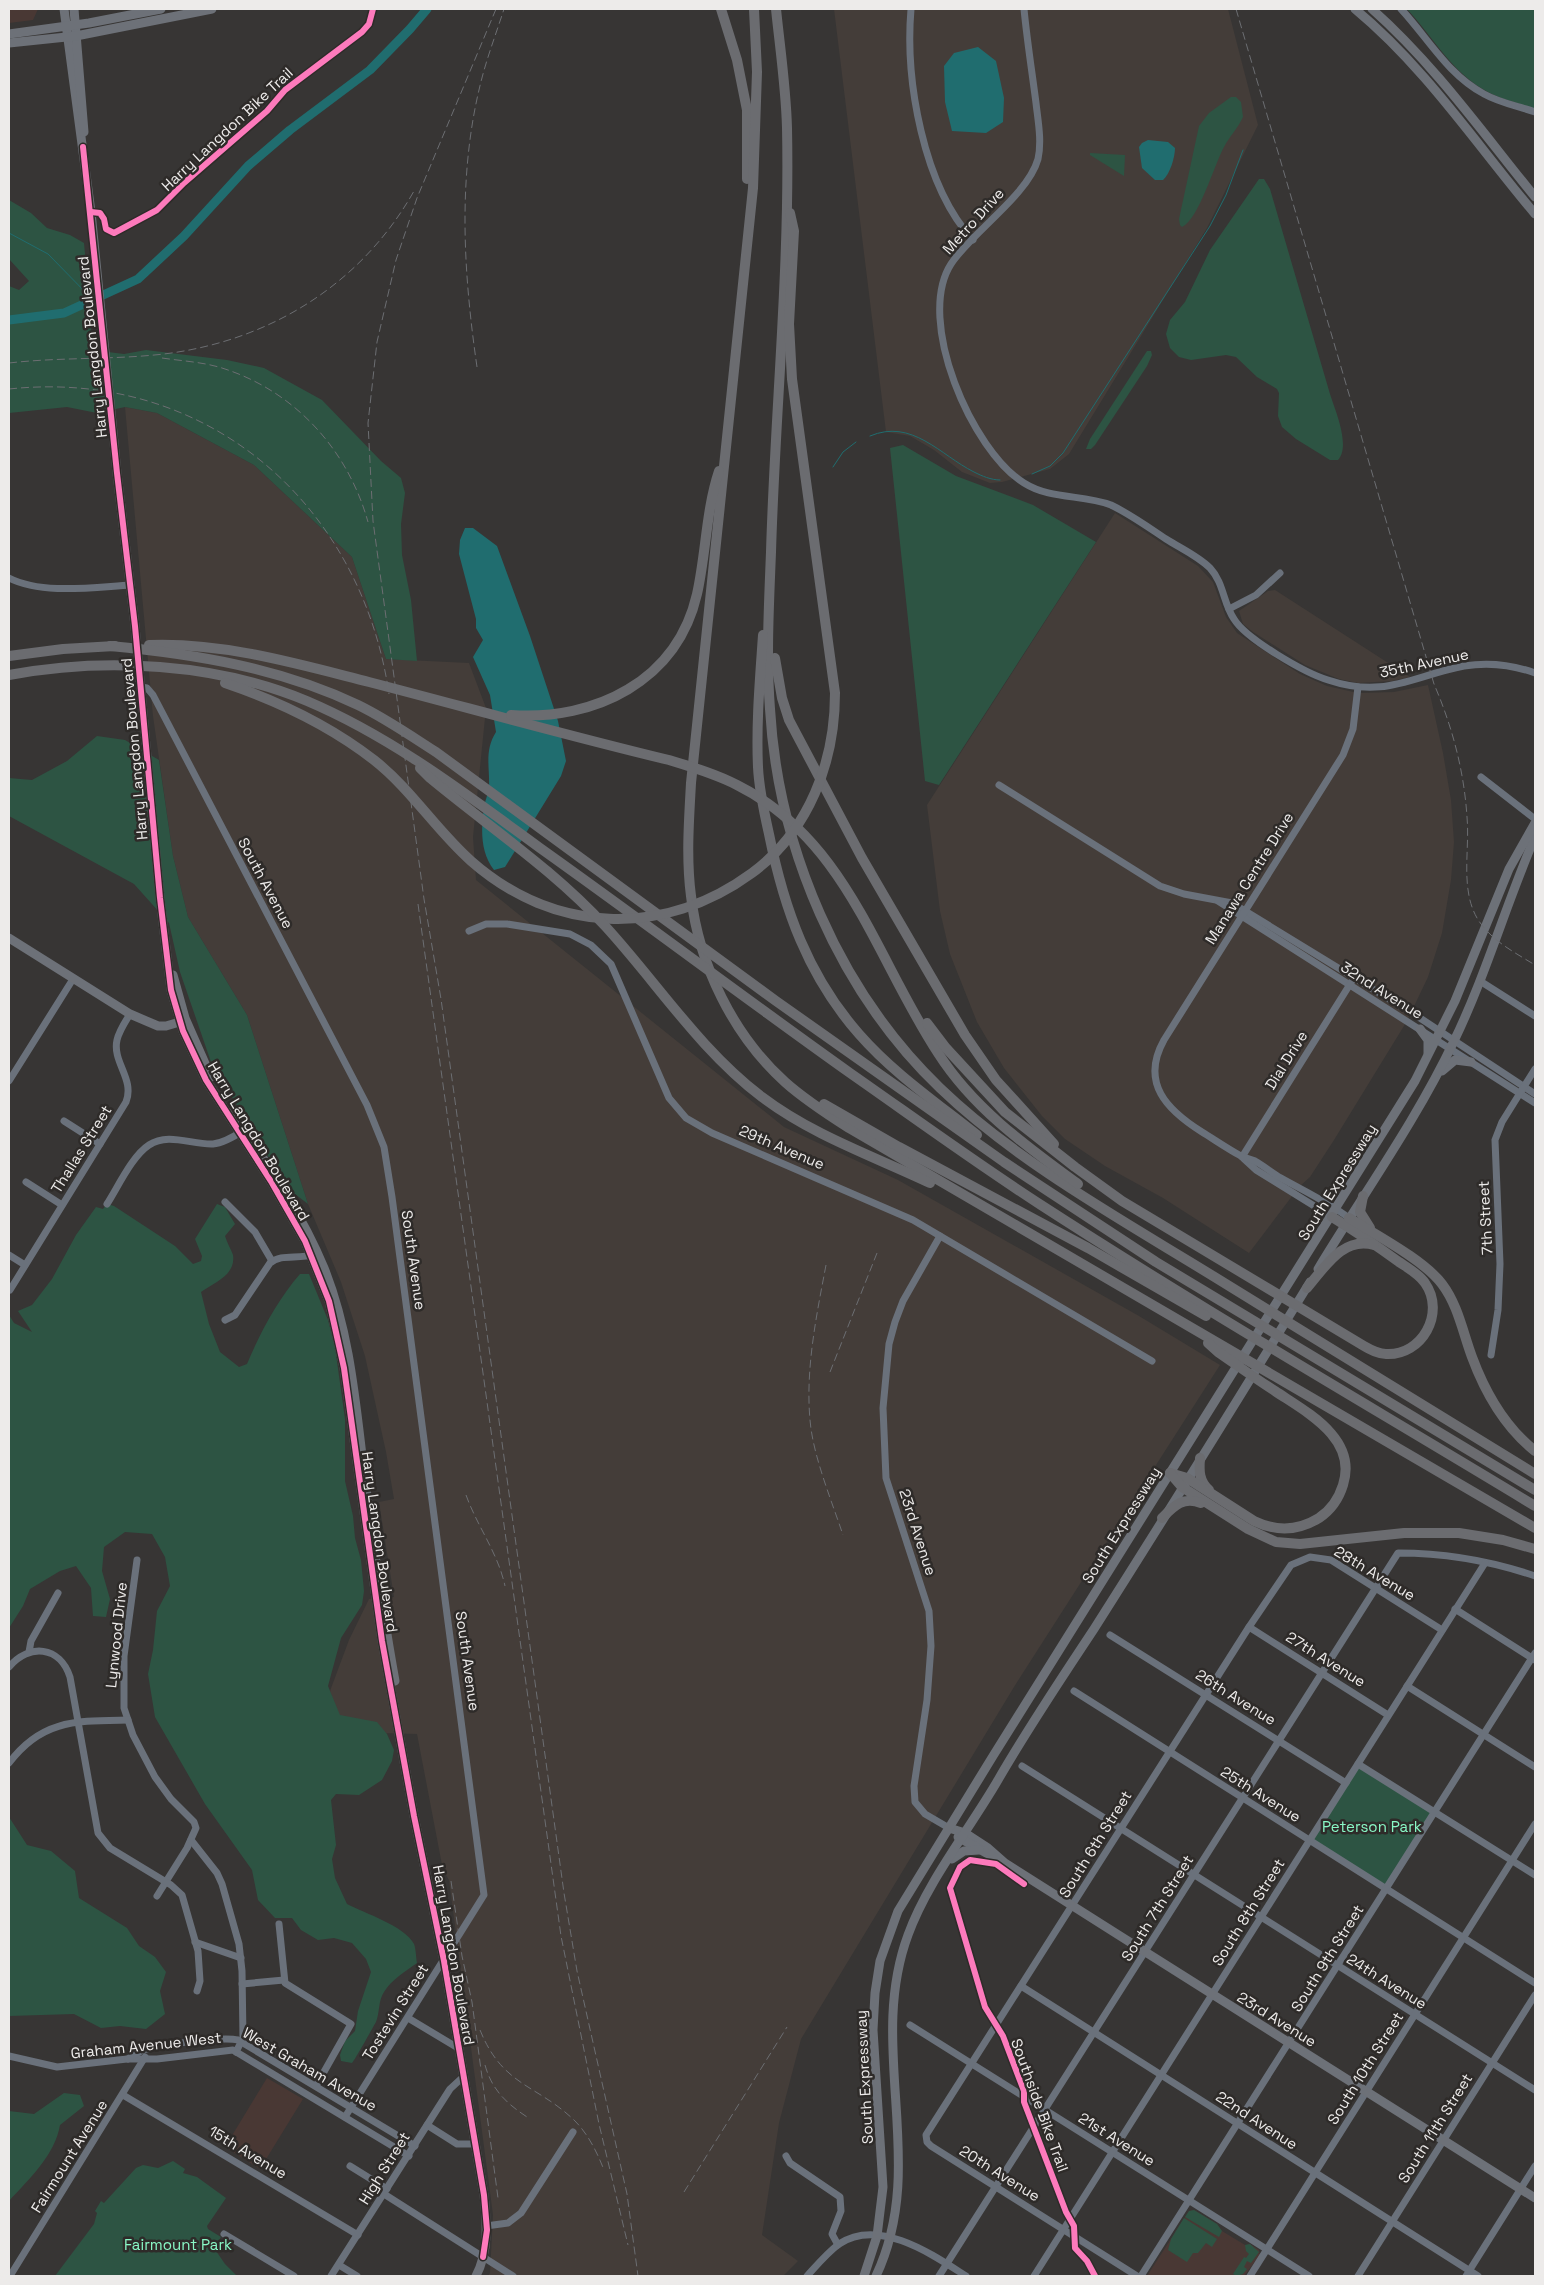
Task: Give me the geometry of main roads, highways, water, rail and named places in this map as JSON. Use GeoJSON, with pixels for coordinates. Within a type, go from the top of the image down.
{"type":"FeatureCollection","features":[{"type":"Feature","properties":{"kind":"highway"},"geometry":{"type":"LineString","coordinates":[[722,9],[737,60],[747,110],[749,226]]}},
{"type":"Feature","properties":{"kind":"highway"},"geometry":{"type":"LineString","coordinates":[[754,9],[757,72],[756,131],[749,226],[691,782],[688,860],[691,896],[698,934],[711,974],[723,1000],[745,1036],[766,1064],[784,1081],[824,1112],[1002,1219],[1195,1331],[1274,1390],[1314,1417],[1329,1430],[1341,1447],[1345,1463],[1345,1480],[1340,1494],[1334,1504],[1319,1518],[1304,1526],[1286,1529],[1264,1526],[1220,1506],[1187,1500],[1174,1506],[1162,1518]]}},
{"type":"Feature","properties":{"kind":"highway"},"geometry":{"type":"LineString","coordinates":[[776,9],[787,124],[787,194],[770,567],[770,708],[782,800],[794,845],[834,943],[864,994],[900,1045],[940,1088],[997,1137],[1090,1200],[1176,1254],[1535,1474]]}},
{"type":"Feature","properties":{"kind":"highway"},"geometry":{"type":"LineString","coordinates":[[195,673],[284,705],[313,720],[360,749],[388,772],[418,801],[470,859],[488,875],[541,904],[582,916],[619,920],[649,917],[703,902],[728,889],[764,864],[794,832],[815,793],[828,755],[835,724],[835,693],[816,568],[805,467],[792,379],[789,324],[794,231],[787,194]]}},
{"type":"Feature","properties":{"kind":"highway"},"geometry":{"type":"LineString","coordinates":[[482,712],[521,716],[568,713],[586,709],[614,698],[646,677],[673,648],[692,611],[697,595],[717,476],[727,443]]}},
{"type":"Feature","properties":{"kind":"highway"},"geometry":{"type":"LineString","coordinates":[[770,567],[765,602],[758,720],[758,769],[775,865],[794,926],[808,961],[830,996],[860,1035],[903,1076],[992,1147],[1004,1162]]}},
{"type":"Feature","properties":{"kind":"highway"},"geometry":{"type":"LineString","coordinates":[[769,603],[774,631],[775,666],[789,720],[862,858],[945,1002],[996,1080],[1075,1167]]}},
{"type":"Feature","properties":{"kind":"highway"},"geometry":{"type":"LineString","coordinates":[[9,656],[47,650],[164,644],[251,654],[669,760],[737,785],[789,819],[824,855],[835,871],[938,1053],[970,1095],[1008,1131],[1176,1254]]}},
{"type":"Feature","properties":{"kind":"highway"},"geometry":{"type":"LineString","coordinates":[[110,646],[160,651],[238,664],[280,675],[357,705],[397,726],[436,752],[776,1001],[1004,1162],[1156,1262],[1535,1490]]}},
{"type":"Feature","properties":{"kind":"highway"},"geometry":{"type":"LineString","coordinates":[[9,676],[53,668],[112,665],[155,667],[195,673],[243,681],[274,689],[304,700],[372,733],[512,828],[778,1021],[1038,1204],[1234,1329]]}},
{"type":"Feature","properties":{"kind":"highway"},"geometry":{"type":"LineString","coordinates":[[411,758],[430,778],[572,893],[606,926],[694,1034],[728,1069],[763,1098],[802,1123],[1002,1219]]}},
{"type":"Feature","properties":{"kind":"highway"},"geometry":{"type":"LineString","coordinates":[[906,997],[946,1048],[1005,1112],[1075,1167],[1122,1201],[1258,1282],[1378,1353],[1391,1354],[1404,1351],[1421,1339],[1433,1315],[1433,1300],[1429,1289],[1421,1278],[1381,1243],[1361,1216],[1360,1206],[1363,1196]]}},
{"type":"Feature","properties":{"kind":"highway"},"geometry":{"type":"LineString","coordinates":[[745,1036],[788,1076],[833,1110],[1293,1360],[1535,1506]]}},
{"type":"Feature","properties":{"kind":"highway"},"geometry":{"type":"LineString","coordinates":[[1334,1213],[1381,1243],[1424,1267],[1442,1283],[1453,1301],[1473,1359],[1495,1404],[1513,1428],[1535,1451]]}},
{"type":"Feature","properties":{"kind":"highway"},"geometry":{"type":"LineString","coordinates":[[1307,1288],[1344,1248],[1357,1243],[1381,1243]]}},
{"type":"Feature","properties":{"kind":"highway"},"geometry":{"type":"LineString","coordinates":[[1220,1349],[1281,1380],[1535,1528]]}},
{"type":"Feature","properties":{"kind":"highway"},"geometry":{"type":"LineString","coordinates":[[1200,1458],[1199,1472],[1201,1481],[1220,1506]]}},
{"type":"Feature","properties":{"kind":"highway"},"geometry":{"type":"LineString","coordinates":[[1170,1473],[1266,1538],[1287,1544],[1404,1533],[1459,1533],[1487,1537],[1535,1549]]}},
{"type":"Feature","properties":{"kind":"main road","name":"Harry Langdon Boulevard"},"geometry":{"type":"LineString","coordinates":[[64,9],[71,26]]}},
{"type":"Feature","properties":{"kind":"main road","name":"Harry Langdon Boulevard"},"geometry":{"type":"LineString","coordinates":[[74,9],[71,26],[83,100],[83,148],[131,585],[168,974],[176,1009],[182,1023],[242,1132],[314,1254],[329,1301],[340,1346],[382,1641],[414,1816],[430,1884],[484,2196],[486,2226],[483,2257],[476,2276]]}},
{"type":"Feature","properties":{"kind":"main road"},"geometry":{"type":"LineString","coordinates":[[9,34],[71,26],[161,9]]}},
{"type":"Feature","properties":{"kind":"main road"},"geometry":{"type":"LineString","coordinates":[[9,43],[72,36],[212,9]]}},
{"type":"Feature","properties":{"kind":"main road"},"geometry":{"type":"LineString","coordinates":[[1355,9],[1397,47],[1433,87],[1535,214]]}},
{"type":"Feature","properties":{"kind":"main road"},"geometry":{"type":"LineString","coordinates":[[1372,9],[1435,72],[1535,197]]}},
{"type":"Feature","properties":{"kind":"main road","name":"South Expressway"},"geometry":{"type":"LineString","coordinates":[[864,2276],[877,2236],[883,2187],[873,2030],[877,1978],[886,1940],[898,1911],[1334,1213],[1424,1065],[1465,978],[1497,896],[1518,850],[1535,825]]}},
{"type":"Feature","properties":{"kind":"main road","name":"South Expressway"},"geometry":{"type":"LineString","coordinates":[[876,2276],[889,2238],[896,2209],[900,2172],[891,2038],[894,1987],[902,1950],[914,1918],[979,1810],[1400,1139],[1434,1081],[1452,1046],[1480,981],[1518,876],[1535,837]]}},
{"type":"Feature","properties":{"kind":"main road"},"geometry":{"type":"LineString","coordinates":[[9,938],[130,1014],[150,1029],[162,1032],[182,1023]]}},
{"type":"Feature","properties":{"kind":"main road","name":"Harry Langdon Boulevard"},"geometry":{"type":"LineString","coordinates":[[166,949],[186,1038],[206,1080],[242,1132]]}},
{"type":"Feature","properties":{"kind":"main road"},"geometry":{"type":"LineString","coordinates":[[168,1028],[176,1009]]}},
{"type":"Feature","properties":{"kind":"main road"},"geometry":{"type":"LineString","coordinates":[[168,1028],[186,1038]]}},
{"type":"Feature","properties":{"kind":"main road"},"geometry":{"type":"LineString","coordinates":[[1420,1029],[1429,1044],[1424,1065]]}},
{"type":"Feature","properties":{"kind":"main road"},"geometry":{"type":"LineString","coordinates":[[1434,1081],[1452,1062],[1459,1060],[1470,1062]]}},
{"type":"Feature","properties":{"kind":"main road"},"geometry":{"type":"LineString","coordinates":[[943,1868],[960,1852],[983,1849],[975,1832],[979,1810]]}},
{"type":"Feature","properties":{"kind":"main road","name":"23rd Avenue"},"geometry":{"type":"LineString","coordinates":[[949,1828],[1535,2198]]}},
{"type":"Feature","properties":{"kind":"water"},"geometry":{"type":"Polygon","coordinates":[[[978,47],[996,61],[1004,98],[1003,122],[986,133],[952,131],[945,102],[944,66],[954,53],[978,47]]]}},
{"type":"Feature","properties":{"kind":"water"},"geometry":{"type":"Polygon","coordinates":[[[1148,140],[1168,142],[1175,148],[1172,165],[1163,180],[1155,180],[1142,168],[1139,147],[1148,140]]]}},
{"type":"Feature","properties":{"kind":"water"},"geometry":{"type":"Polygon","coordinates":[[[465,528],[473,528],[497,546],[530,636],[558,721],[566,761],[561,776],[505,867],[494,870],[486,856],[482,824],[489,788],[488,759],[492,739],[496,732],[490,695],[473,657],[483,640],[476,628],[476,619],[459,554],[460,540],[465,528]]]}},
{"type":"Feature","properties":{"kind":"waterway"},"geometry":{"type":"LineString","coordinates":[[9,320],[64,313],[138,279],[184,236],[248,166],[290,130],[370,70],[427,9]]}},
{"type":"Feature","properties":{"kind":"waterway"},"geometry":{"type":"LineString","coordinates":[[1032,474],[1050,466],[1063,453],[1210,226],[1226,195],[1243,150]]}},
{"type":"Feature","properties":{"kind":"waterway"},"geometry":{"type":"LineString","coordinates":[[9,233],[48,254],[94,301]]}},
{"type":"Feature","properties":{"kind":"waterway"},"geometry":{"type":"LineString","coordinates":[[870,436],[885,432],[899,432],[912,435],[937,448],[974,472],[990,479],[1000,480]]}},
{"type":"Feature","properties":{"kind":"waterway"},"geometry":{"type":"LineString","coordinates":[[833,467],[843,452],[856,442]]}},
{"type":"Feature","properties":{"kind":"railway"},"geometry":{"type":"LineString","coordinates":[[496,9],[417,198],[396,260],[377,342],[368,423],[373,521],[424,899],[441,999],[564,1893],[577,1971],[627,2194],[638,2276]]}},
{"type":"Feature","properties":{"kind":"railway"},"geometry":{"type":"LineString","coordinates":[[477,367],[468,294],[465,220],[466,183],[475,110],[485,66],[504,9]]}},
{"type":"Feature","properties":{"kind":"railway"},"geometry":{"type":"LineString","coordinates":[[1236,9],[1434,684],[1456,749],[1465,800],[1468,830],[1467,882],[1472,906],[1482,926],[1489,933],[1503,945],[1535,965]]}},
{"type":"Feature","properties":{"kind":"railway"},"geometry":{"type":"LineString","coordinates":[[9,363],[164,354],[203,347],[240,336],[275,321],[308,303],[339,280],[367,254],[392,224],[414,191]]}},
{"type":"Feature","properties":{"kind":"railway"},"geometry":{"type":"LineString","coordinates":[[162,358],[222,368],[248,378],[273,392],[295,408],[315,427],[347,471],[359,496],[368,522]]}},
{"type":"Feature","properties":{"kind":"railway"},"geometry":{"type":"LineString","coordinates":[[9,389],[80,388],[147,401],[208,426],[262,462],[308,508],[345,562],[373,625],[389,694]]}},
{"type":"Feature","properties":{"kind":"railway"},"geometry":{"type":"LineString","coordinates":[[418,904],[561,1936],[599,2124],[628,2245]]}},
{"type":"Feature","properties":{"kind":"railway"},"geometry":{"type":"LineString","coordinates":[[830,1372],[877,1253]]}},
{"type":"Feature","properties":{"kind":"railway"},"geometry":{"type":"LineString","coordinates":[[826,1265],[812,1347],[809,1409],[813,1442],[843,1535]]}},
{"type":"Feature","properties":{"kind":"railway"},"geometry":{"type":"LineString","coordinates":[[466,1495],[498,1562],[505,1586]]}},
{"type":"Feature","properties":{"kind":"railway"},"geometry":{"type":"LineString","coordinates":[[451,1881],[462,1956],[472,2002],[498,2198]]}},
{"type":"Feature","properties":{"kind":"railway"},"geometry":{"type":"LineString","coordinates":[[684,2192],[787,2027]]}},
{"type":"Feature","properties":{"kind":"railway"},"geometry":{"type":"LineString","coordinates":[[480,2030],[489,2049],[510,2074],[561,2109],[580,2126],[592,2144],[604,2170]]}},
{"type":"Feature","properties":{"kind":"railway"},"geometry":{"type":"LineString","coordinates":[[485,2065],[496,2089],[527,2117]]}},
{"type":"Feature","properties":{"kind":"park label","name":"Peterson Park"},"geometry":{"type":"Point","coordinates":[1372,1826]}},
{"type":"Feature","properties":{"kind":"park label","name":"Fairmount Park"},"geometry":{"type":"Point","coordinates":[178,2244]}}]}
